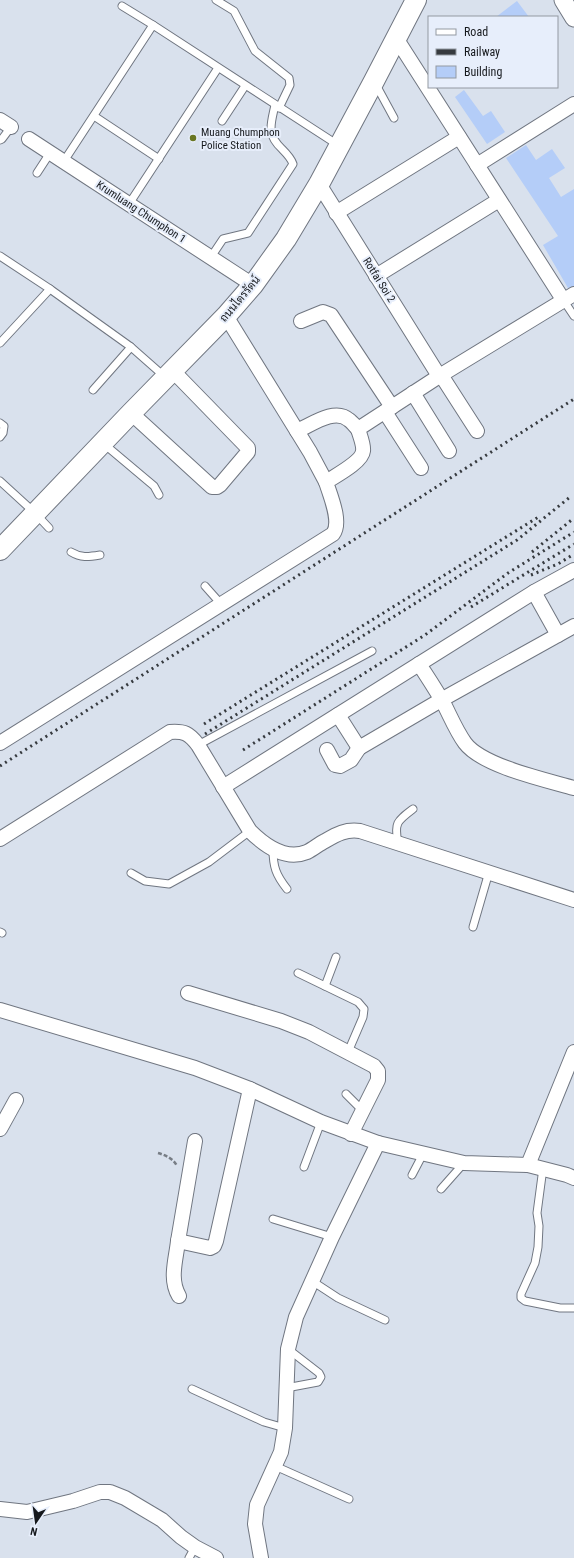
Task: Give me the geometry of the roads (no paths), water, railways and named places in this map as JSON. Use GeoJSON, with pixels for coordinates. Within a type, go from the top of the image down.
{"type":"FeatureCollection","features":[{"type":"Feature","properties":{"kind":"main road","name":"ถนนไตรรัตน์"},"geometry":{"type":"LineString","coordinates":[[0,550],[226,316],[253,285],[286,239],[319,184],[416,0]]}},
{"type":"Feature","properties":{"kind":"street"},"geometry":{"type":"LineString","coordinates":[[563,0],[574,18]]}},
{"type":"Feature","properties":{"kind":"street"},"geometry":{"type":"LineString","coordinates":[[358,429],[440,376],[569,297],[499,200],[396,38]]}},
{"type":"Feature","properties":{"kind":"street"},"geometry":{"type":"LineString","coordinates":[[477,165],[574,104]]}},
{"type":"Feature","properties":{"kind":"street"},"geometry":{"type":"LineString","coordinates":[[336,212],[459,137]]}},
{"type":"Feature","properties":{"kind":"street","name":"Krumluang Chumphon 1"},"geometry":{"type":"LineString","coordinates":[[29,139],[253,285]]}},
{"type":"Feature","properties":{"kind":"street","name":"Rotfai Soi 2"},"geometry":{"type":"LineString","coordinates":[[319,184],[376,276],[477,431]]}},
{"type":"Feature","properties":{"kind":"street"},"geometry":{"type":"LineString","coordinates":[[376,276],[499,200]]}},
{"type":"Feature","properties":{"kind":"street"},"geometry":{"type":"LineString","coordinates":[[301,321],[323,312],[331,315],[421,468]]}},
{"type":"Feature","properties":{"kind":"street"},"geometry":{"type":"LineString","coordinates":[[0,743],[333,534],[336,529],[337,522],[326,482],[297,431],[226,316]]}},
{"type":"Feature","properties":{"kind":"street"},"geometry":{"type":"LineString","coordinates":[[131,413],[212,487],[217,487],[220,485],[248,452],[248,448],[169,375]]}},
{"type":"Feature","properties":{"kind":"street"},"geometry":{"type":"LineString","coordinates":[[413,394],[449,451]]}},
{"type":"Feature","properties":{"kind":"street"},"geometry":{"type":"LineString","coordinates":[[297,431],[333,415],[341,415],[349,419],[358,429],[363,452],[360,459],[326,482]]}},
{"type":"Feature","properties":{"kind":"street"},"geometry":{"type":"LineString","coordinates":[[223,787],[534,592],[574,570]]}},
{"type":"Feature","properties":{"kind":"street"},"geometry":{"type":"LineString","coordinates":[[534,592],[558,635]]}},
{"type":"Feature","properties":{"kind":"street"},"geometry":{"type":"LineString","coordinates":[[327,750],[335,765],[340,766],[351,760],[359,748],[441,700],[574,626]]}},
{"type":"Feature","properties":{"kind":"street"},"geometry":{"type":"LineString","coordinates":[[419,664],[465,744],[474,753],[510,769],[574,788]]}},
{"type":"Feature","properties":{"kind":"street"},"geometry":{"type":"LineString","coordinates":[[338,715],[359,748]]}},
{"type":"Feature","properties":{"kind":"street"},"geometry":{"type":"LineString","coordinates":[[0,839],[170,732],[181,731],[193,737],[250,831],[259,841],[273,849],[283,853],[295,854],[306,852],[342,832],[352,830],[360,831],[574,900]]}},
{"type":"Feature","properties":{"kind":"street"},"geometry":{"type":"LineString","coordinates":[[188,993],[281,1021],[309,1032],[374,1066],[378,1071],[378,1080],[351,1134]]}},
{"type":"Feature","properties":{"kind":"street"},"geometry":{"type":"LineString","coordinates":[[0,1010],[195,1068],[250,1089],[321,1122],[378,1144],[464,1162],[528,1164],[574,1178]]}},
{"type":"Feature","properties":{"kind":"street"},"geometry":{"type":"LineString","coordinates":[[528,1164],[574,1052]]}},
{"type":"Feature","properties":{"kind":"street"},"geometry":{"type":"LineString","coordinates":[[178,1241],[210,1248],[214,1246],[250,1089]]}},
{"type":"Feature","properties":{"kind":"street"},"geometry":{"type":"LineString","coordinates":[[0,1129],[16,1100]]}},
{"type":"Feature","properties":{"kind":"street"},"geometry":{"type":"LineString","coordinates":[[180,1296],[175,1289],[173,1280],[195,1141]]}},
{"type":"Feature","properties":{"kind":"street"},"geometry":{"type":"LineString","coordinates":[[261,1558],[255,1524],[257,1504],[282,1452],[285,1428],[288,1349],[296,1317],[332,1237],[378,1144]]}},
{"type":"Feature","properties":{"kind":"street"},"geometry":{"type":"LineString","coordinates":[[0,1509],[27,1512],[73,1501],[100,1492],[110,1492],[125,1498],[162,1520],[181,1537],[192,1553],[216,1558]]}},
{"type":"Feature","properties":{"kind":"lane"},"geometry":{"type":"LineString","coordinates":[[211,257],[223,239],[248,233],[293,164],[292,159],[272,138],[270,128],[277,106],[290,85],[289,78],[255,51],[234,11],[216,0]]}},
{"type":"Feature","properties":{"kind":"lane"},"geometry":{"type":"LineString","coordinates":[[122,6],[340,146]]}},
{"type":"Feature","properties":{"kind":"lane"},"geometry":{"type":"LineString","coordinates":[[64,161],[153,26]]}},
{"type":"Feature","properties":{"kind":"lane"},"geometry":{"type":"LineString","coordinates":[[129,204],[218,68]]}},
{"type":"Feature","properties":{"kind":"lane"},"geometry":{"type":"LineString","coordinates":[[374,81],[394,118]]}},
{"type":"Feature","properties":{"kind":"lane"},"geometry":{"type":"LineString","coordinates":[[222,120],[245,86]]}},
{"type":"Feature","properties":{"kind":"lane"},"geometry":{"type":"LineString","coordinates":[[94,116],[159,158]]}},
{"type":"Feature","properties":{"kind":"lane"},"geometry":{"type":"LineString","coordinates":[[0,140],[2,140],[6,124]]}},
{"type":"Feature","properties":{"kind":"lane"},"geometry":{"type":"LineString","coordinates":[[37,173],[50,152]]}},
{"type":"Feature","properties":{"kind":"lane"},"geometry":{"type":"LineString","coordinates":[[0,256],[50,289],[169,375]]}},
{"type":"Feature","properties":{"kind":"lane"},"geometry":{"type":"LineString","coordinates":[[0,342],[50,289]]}},
{"type":"Feature","properties":{"kind":"lane"},"geometry":{"type":"LineString","coordinates":[[569,297],[574,316]]}},
{"type":"Feature","properties":{"kind":"lane"},"geometry":{"type":"LineString","coordinates":[[93,390],[131,347]]}},
{"type":"Feature","properties":{"kind":"lane"},"geometry":{"type":"LineString","coordinates":[[0,422],[4,426],[3,433],[0,437]]}},
{"type":"Feature","properties":{"kind":"lane"},"geometry":{"type":"LineString","coordinates":[[103,443],[154,486],[159,495]]}},
{"type":"Feature","properties":{"kind":"lane"},"geometry":{"type":"LineString","coordinates":[[0,481],[49,528]]}},
{"type":"Feature","properties":{"kind":"lane"},"geometry":{"type":"LineString","coordinates":[[71,552],[79,557],[85,558],[100,555]]}},
{"type":"Feature","properties":{"kind":"lane"},"geometry":{"type":"LineString","coordinates":[[205,586],[221,604]]}},
{"type":"Feature","properties":{"kind":"lane"},"geometry":{"type":"LineString","coordinates":[[198,745],[372,651]]}},
{"type":"Feature","properties":{"kind":"lane"},"geometry":{"type":"LineString","coordinates":[[398,843],[396,831],[399,819],[413,809]]}},
{"type":"Feature","properties":{"kind":"lane"},"geometry":{"type":"LineString","coordinates":[[131,873],[145,881],[169,884],[209,862],[250,831]]}},
{"type":"Feature","properties":{"kind":"lane"},"geometry":{"type":"LineString","coordinates":[[273,849],[273,863],[278,877],[287,889]]}},
{"type":"Feature","properties":{"kind":"lane"},"geometry":{"type":"LineString","coordinates":[[473,927],[489,872]]}},
{"type":"Feature","properties":{"kind":"lane"},"geometry":{"type":"LineString","coordinates":[[325,986],[336,957]]}},
{"type":"Feature","properties":{"kind":"lane"},"geometry":{"type":"LineString","coordinates":[[298,973],[358,1002],[364,1009],[363,1017],[348,1052]]}},
{"type":"Feature","properties":{"kind":"lane"},"geometry":{"type":"LineString","coordinates":[[346,1094],[363,1111]]}},
{"type":"Feature","properties":{"kind":"lane"},"geometry":{"type":"LineString","coordinates":[[304,1167],[321,1122]]}},
{"type":"Feature","properties":{"kind":"lane"},"geometry":{"type":"LineString","coordinates":[[412,1175],[423,1154]]}},
{"type":"Feature","properties":{"kind":"lane"},"geometry":{"type":"LineString","coordinates":[[441,1189],[464,1162]]}},
{"type":"Feature","properties":{"kind":"lane"},"geometry":{"type":"LineString","coordinates":[[543,1168],[536,1213],[539,1226],[538,1247],[535,1262],[521,1294],[521,1298],[526,1301],[560,1308],[574,1308]]}},
{"type":"Feature","properties":{"kind":"lane"},"geometry":{"type":"LineString","coordinates":[[273,1219],[332,1237]]}},
{"type":"Feature","properties":{"kind":"lane"},"geometry":{"type":"LineString","coordinates":[[312,1281],[338,1298],[384,1320]]}},
{"type":"Feature","properties":{"kind":"lane"},"geometry":{"type":"LineString","coordinates":[[286,1388],[318,1382],[321,1378],[319,1373],[288,1349]]}},
{"type":"Feature","properties":{"kind":"lane"},"geometry":{"type":"LineString","coordinates":[[192,1389],[264,1422],[285,1428]]}},
{"type":"Feature","properties":{"kind":"lane"},"geometry":{"type":"LineString","coordinates":[[275,1466],[349,1499]]}},
{"type":"Feature","properties":{"kind":"railway"},"geometry":{"type":"LineString","coordinates":[[0,766],[574,399]]}},
{"type":"Feature","properties":{"kind":"railway"},"geometry":{"type":"LineString","coordinates":[[205,734],[517,540],[570,497]]}},
{"type":"Feature","properties":{"kind":"railway"},"geometry":{"type":"LineString","coordinates":[[204,724],[540,516]]}},
{"type":"Feature","properties":{"kind":"railway"},"geometry":{"type":"LineString","coordinates":[[532,552],[574,518]]}},
{"type":"Feature","properties":{"kind":"railway"},"geometry":{"type":"LineString","coordinates":[[243,750],[425,635],[508,573],[574,532]]}},
{"type":"Feature","properties":{"kind":"railway"},"geometry":{"type":"LineString","coordinates":[[471,607],[574,544]]}},
{"type":"Feature","properties":{"kind":"railway"},"geometry":{"type":"LineString","coordinates":[[531,575],[558,564],[574,554]]}},
{"type":"Feature","properties":{"kind":"place","name":"Muang Chumphon Police Station"},"geometry":{"type":"Point","coordinates":[193,138]}}]}
